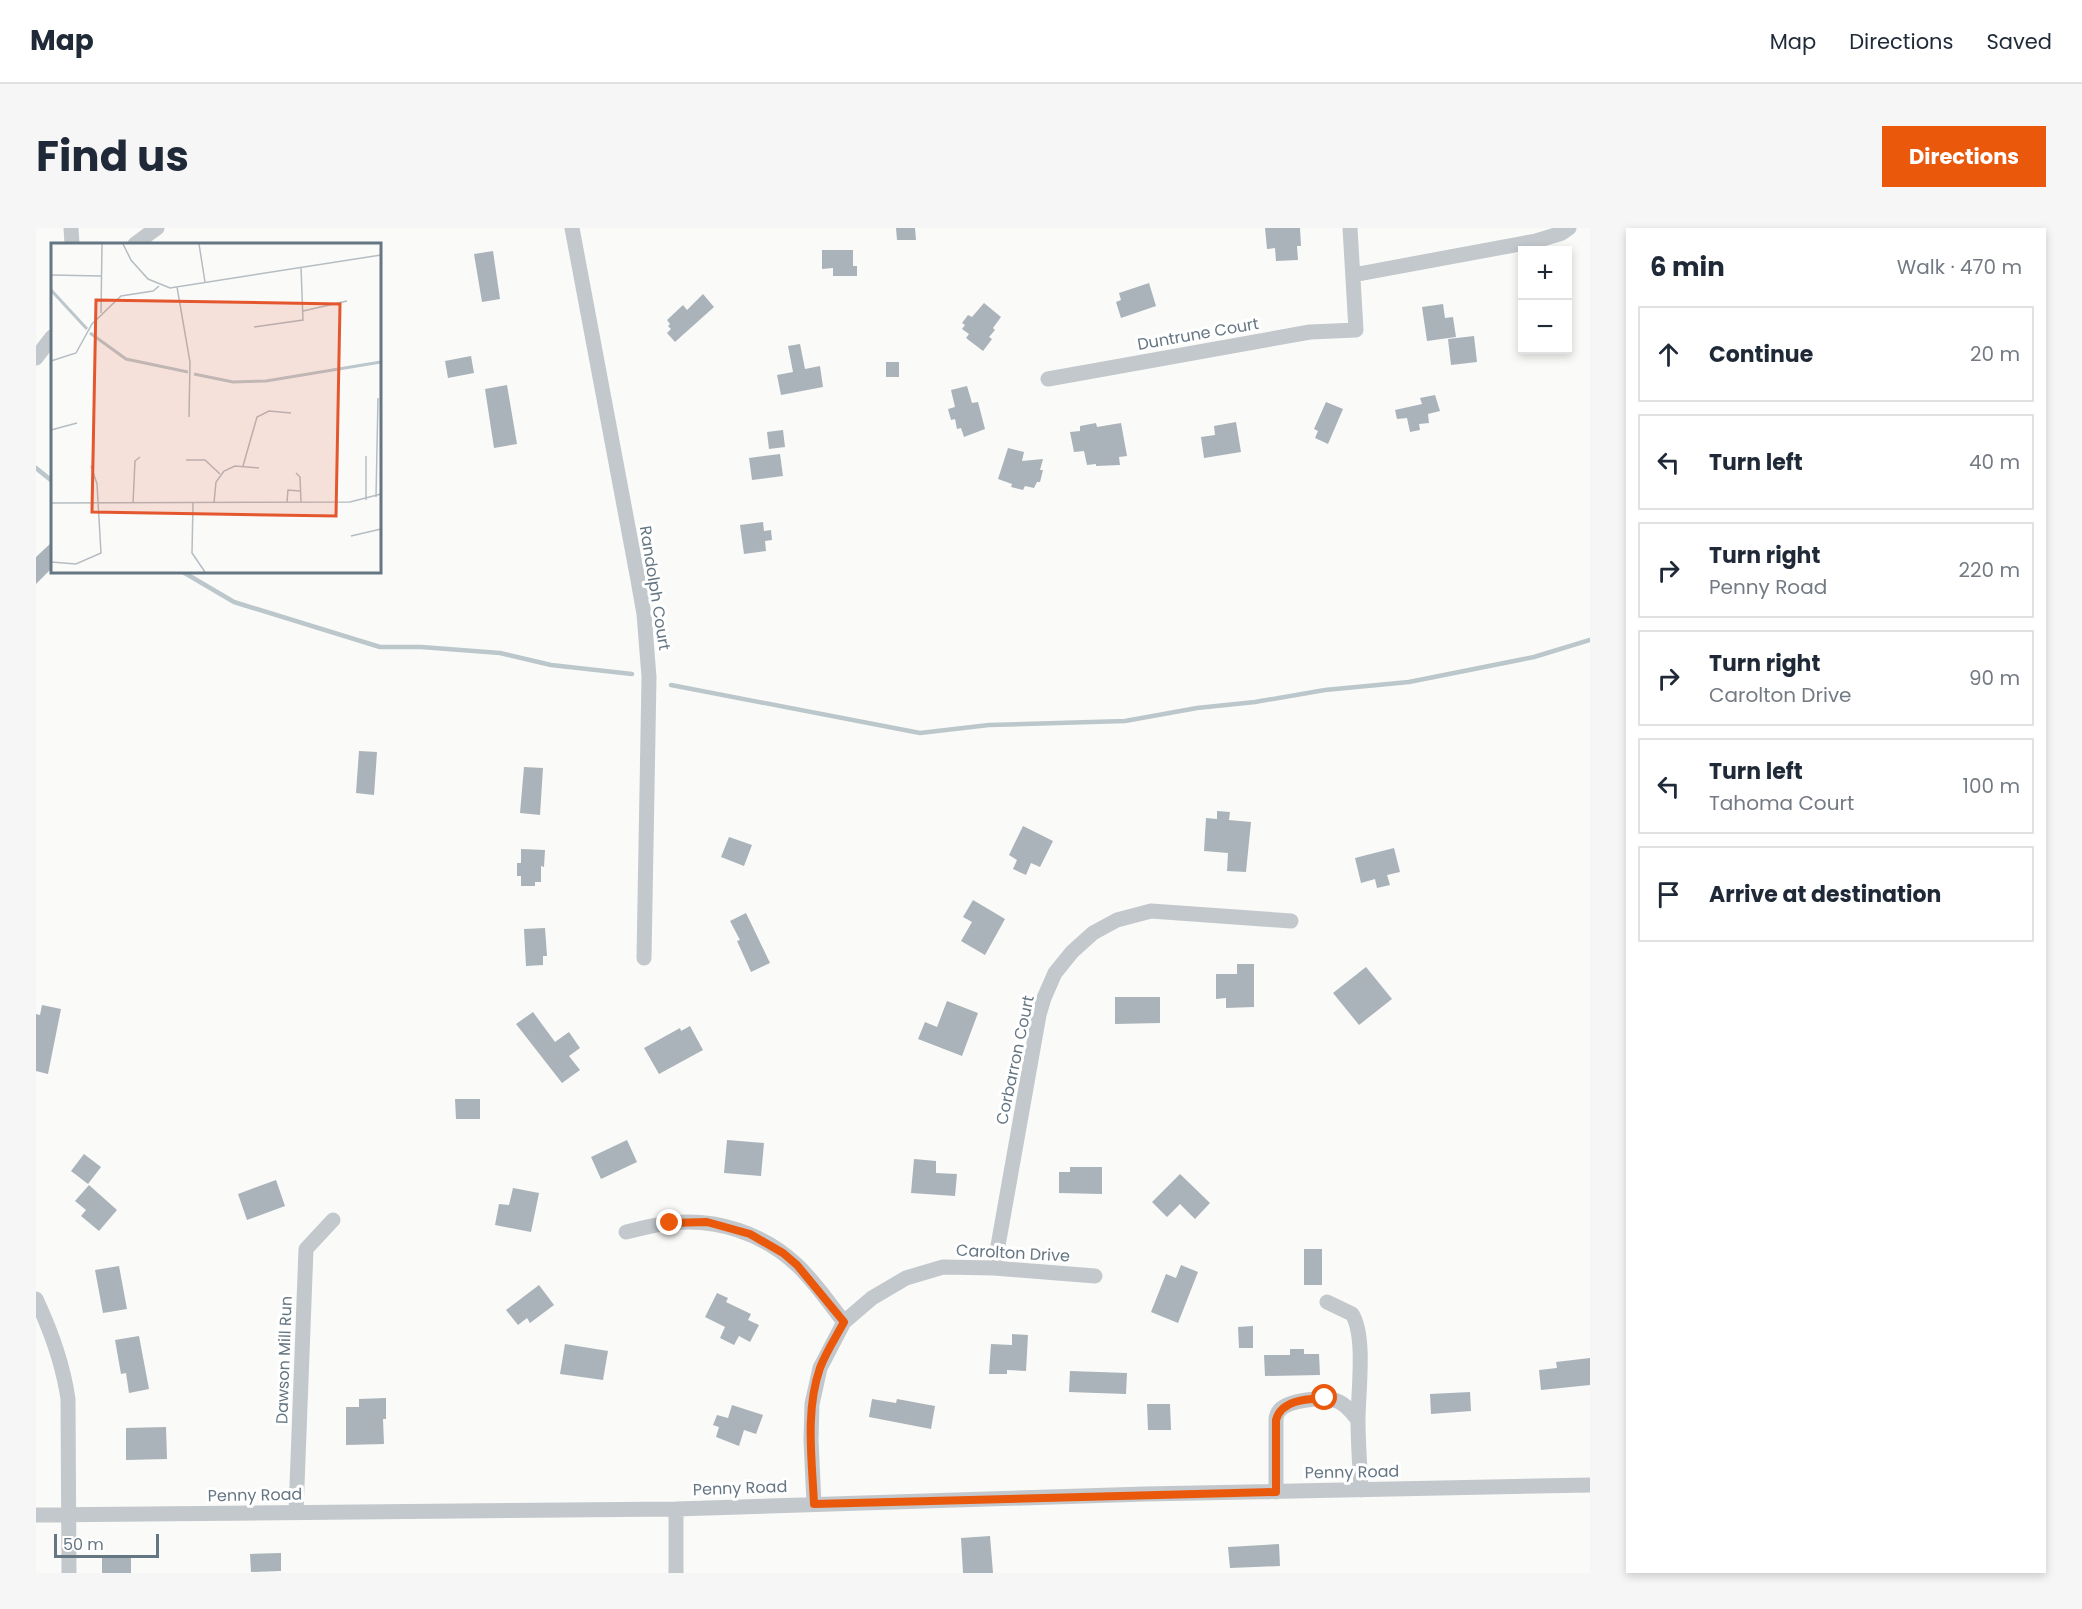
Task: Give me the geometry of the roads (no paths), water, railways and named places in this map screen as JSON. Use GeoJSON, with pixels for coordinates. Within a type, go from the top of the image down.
{"type":"FeatureCollection","features":[{"type":"Feature","properties":{"kind":"street"},"geometry":{"type":"LineString","coordinates":[[71,228],[72,243]]}},
{"type":"Feature","properties":{"kind":"street"},"geometry":{"type":"LineString","coordinates":[[136,243],[157,228]]}},
{"type":"Feature","properties":{"kind":"street","name":"Randolph Court"},"geometry":{"type":"LineString","coordinates":[[572,228],[647,639],[649,677],[644,958]]}},
{"type":"Feature","properties":{"kind":"street"},"geometry":{"type":"LineString","coordinates":[[1350,228],[1353,274],[1536,241],[1562,233],[1569,228]]}},
{"type":"Feature","properties":{"kind":"street","name":"Duntrune Court"},"geometry":{"type":"LineString","coordinates":[[1048,379],[1310,332],[1356,330],[1353,274]]}},
{"type":"Feature","properties":{"kind":"street"},"geometry":{"type":"LineString","coordinates":[[36,358],[51,338]]}},
{"type":"Feature","properties":{"kind":"street","name":"Corbarron Court"},"geometry":{"type":"LineString","coordinates":[[994,1268],[1039,1015],[1055,974],[1072,952],[1093,933],[1117,920],[1152,911],[1291,921]]}},
{"type":"Feature","properties":{"kind":"street","name":"Dawson Mill Run"},"geometry":{"type":"LineString","coordinates":[[296,1512],[306,1249],[333,1220]]}},
{"type":"Feature","properties":{"kind":"street"},"geometry":{"type":"LineString","coordinates":[[626,1232],[670,1223],[707,1222],[750,1234],[783,1253],[797,1265],[844,1322]]}},
{"type":"Feature","properties":{"kind":"street","name":"Carolton Drive"},"geometry":{"type":"LineString","coordinates":[[814,1504],[812,1404],[820,1368],[844,1322],[872,1298],[906,1278],[943,1267],[994,1268],[1095,1276]]}},
{"type":"Feature","properties":{"kind":"street"},"geometry":{"type":"LineString","coordinates":[[36,1299],[64,1376],[68,1399],[69,1573]]}},
{"type":"Feature","properties":{"kind":"street"},"geometry":{"type":"LineString","coordinates":[[1327,1302],[1352,1314],[1358,1328],[1361,1490]]}},
{"type":"Feature","properties":{"kind":"street"},"geometry":{"type":"LineString","coordinates":[[1276,1492],[1278,1412],[1298,1402],[1325,1398],[1341,1403],[1358,1420]]}},
{"type":"Feature","properties":{"kind":"street","name":"Penny Road"},"geometry":{"type":"LineString","coordinates":[[36,1515],[676,1509],[1590,1485]]}},
{"type":"Feature","properties":{"kind":"street"},"geometry":{"type":"LineString","coordinates":[[676,1509],[676,1573]]}},
{"type":"Feature","properties":{"kind":"waterway"},"geometry":{"type":"LineString","coordinates":[[36,468],[51,480]]}},
{"type":"Feature","properties":{"kind":"waterway"},"geometry":{"type":"LineString","coordinates":[[185,573],[234,602],[380,647],[421,647],[500,653],[551,665],[632,674]]}},
{"type":"Feature","properties":{"kind":"waterway"},"geometry":{"type":"LineString","coordinates":[[671,685],[920,733],[989,725],[1125,721],[1197,708],[1255,702],[1325,690],[1409,682],[1534,657],[1590,640]]}}]}
